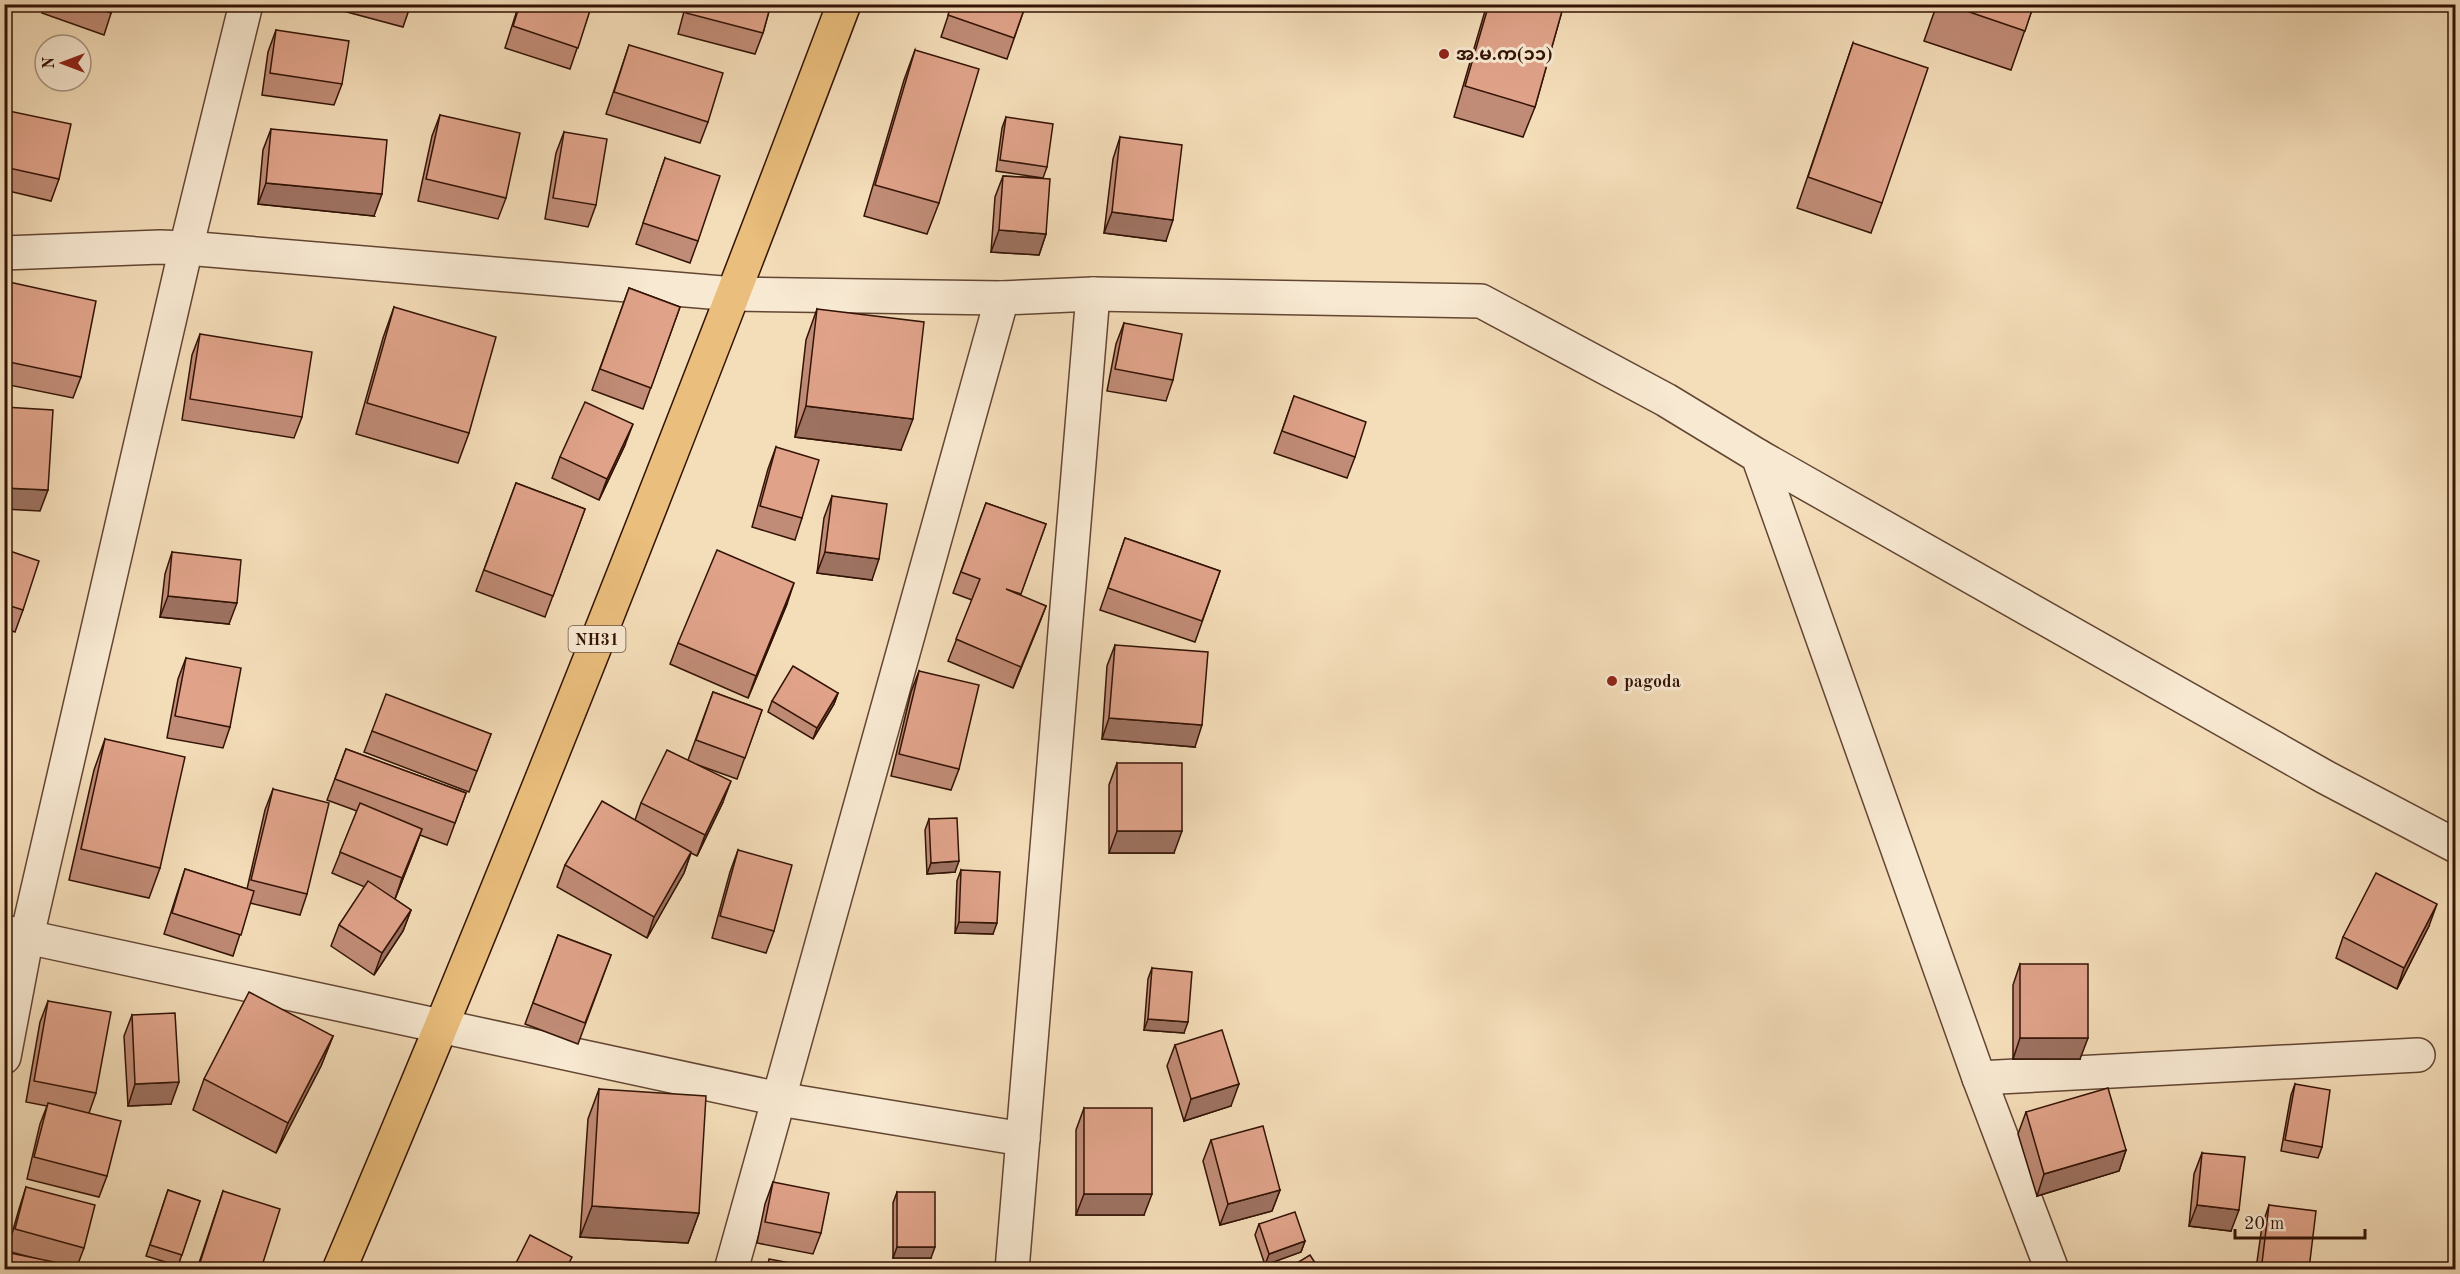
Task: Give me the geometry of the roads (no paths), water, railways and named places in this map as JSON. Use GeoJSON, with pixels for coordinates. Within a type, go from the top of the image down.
{"type":"FeatureCollection","features":[{"type":"Feature","properties":{"kind":"highway","name":"NH31"},"geometry":{"type":"LineString","coordinates":[[339,1269],[442,1027],[734,294],[844,4]]}},
{"type":"Feature","properties":{"kind":"street"},"geometry":{"type":"LineString","coordinates":[[4,1057],[16,934],[246,4]]}},
{"type":"Feature","properties":{"kind":"street"},"geometry":{"type":"LineString","coordinates":[[4,253],[186,248],[734,294],[1002,298],[1093,294],[1481,302],[1666,400],[1758,456],[2325,777],[2456,846]]}},
{"type":"Feature","properties":{"kind":"street"},"geometry":{"type":"LineString","coordinates":[[1012,1269],[1093,294]]}},
{"type":"Feature","properties":{"kind":"street"},"geometry":{"type":"LineString","coordinates":[[731,1269],[1002,298]]}},
{"type":"Feature","properties":{"kind":"street"},"geometry":{"type":"LineString","coordinates":[[1758,456],[1978,1078],[2052,1269]]}},
{"type":"Feature","properties":{"kind":"street"},"geometry":{"type":"LineString","coordinates":[[16,934],[779,1099],[1023,1138]]}},
{"type":"Feature","properties":{"kind":"street"},"geometry":{"type":"LineString","coordinates":[[1978,1078],[2418,1055]]}},
{"type":"Feature","properties":{"kind":"place","name":"အ.မ.က(၁၁)"},"geometry":{"type":"Point","coordinates":[1444,54]}},
{"type":"Feature","properties":{"kind":"place","name":"pagoda"},"geometry":{"type":"Point","coordinates":[1612,681]}}]}
